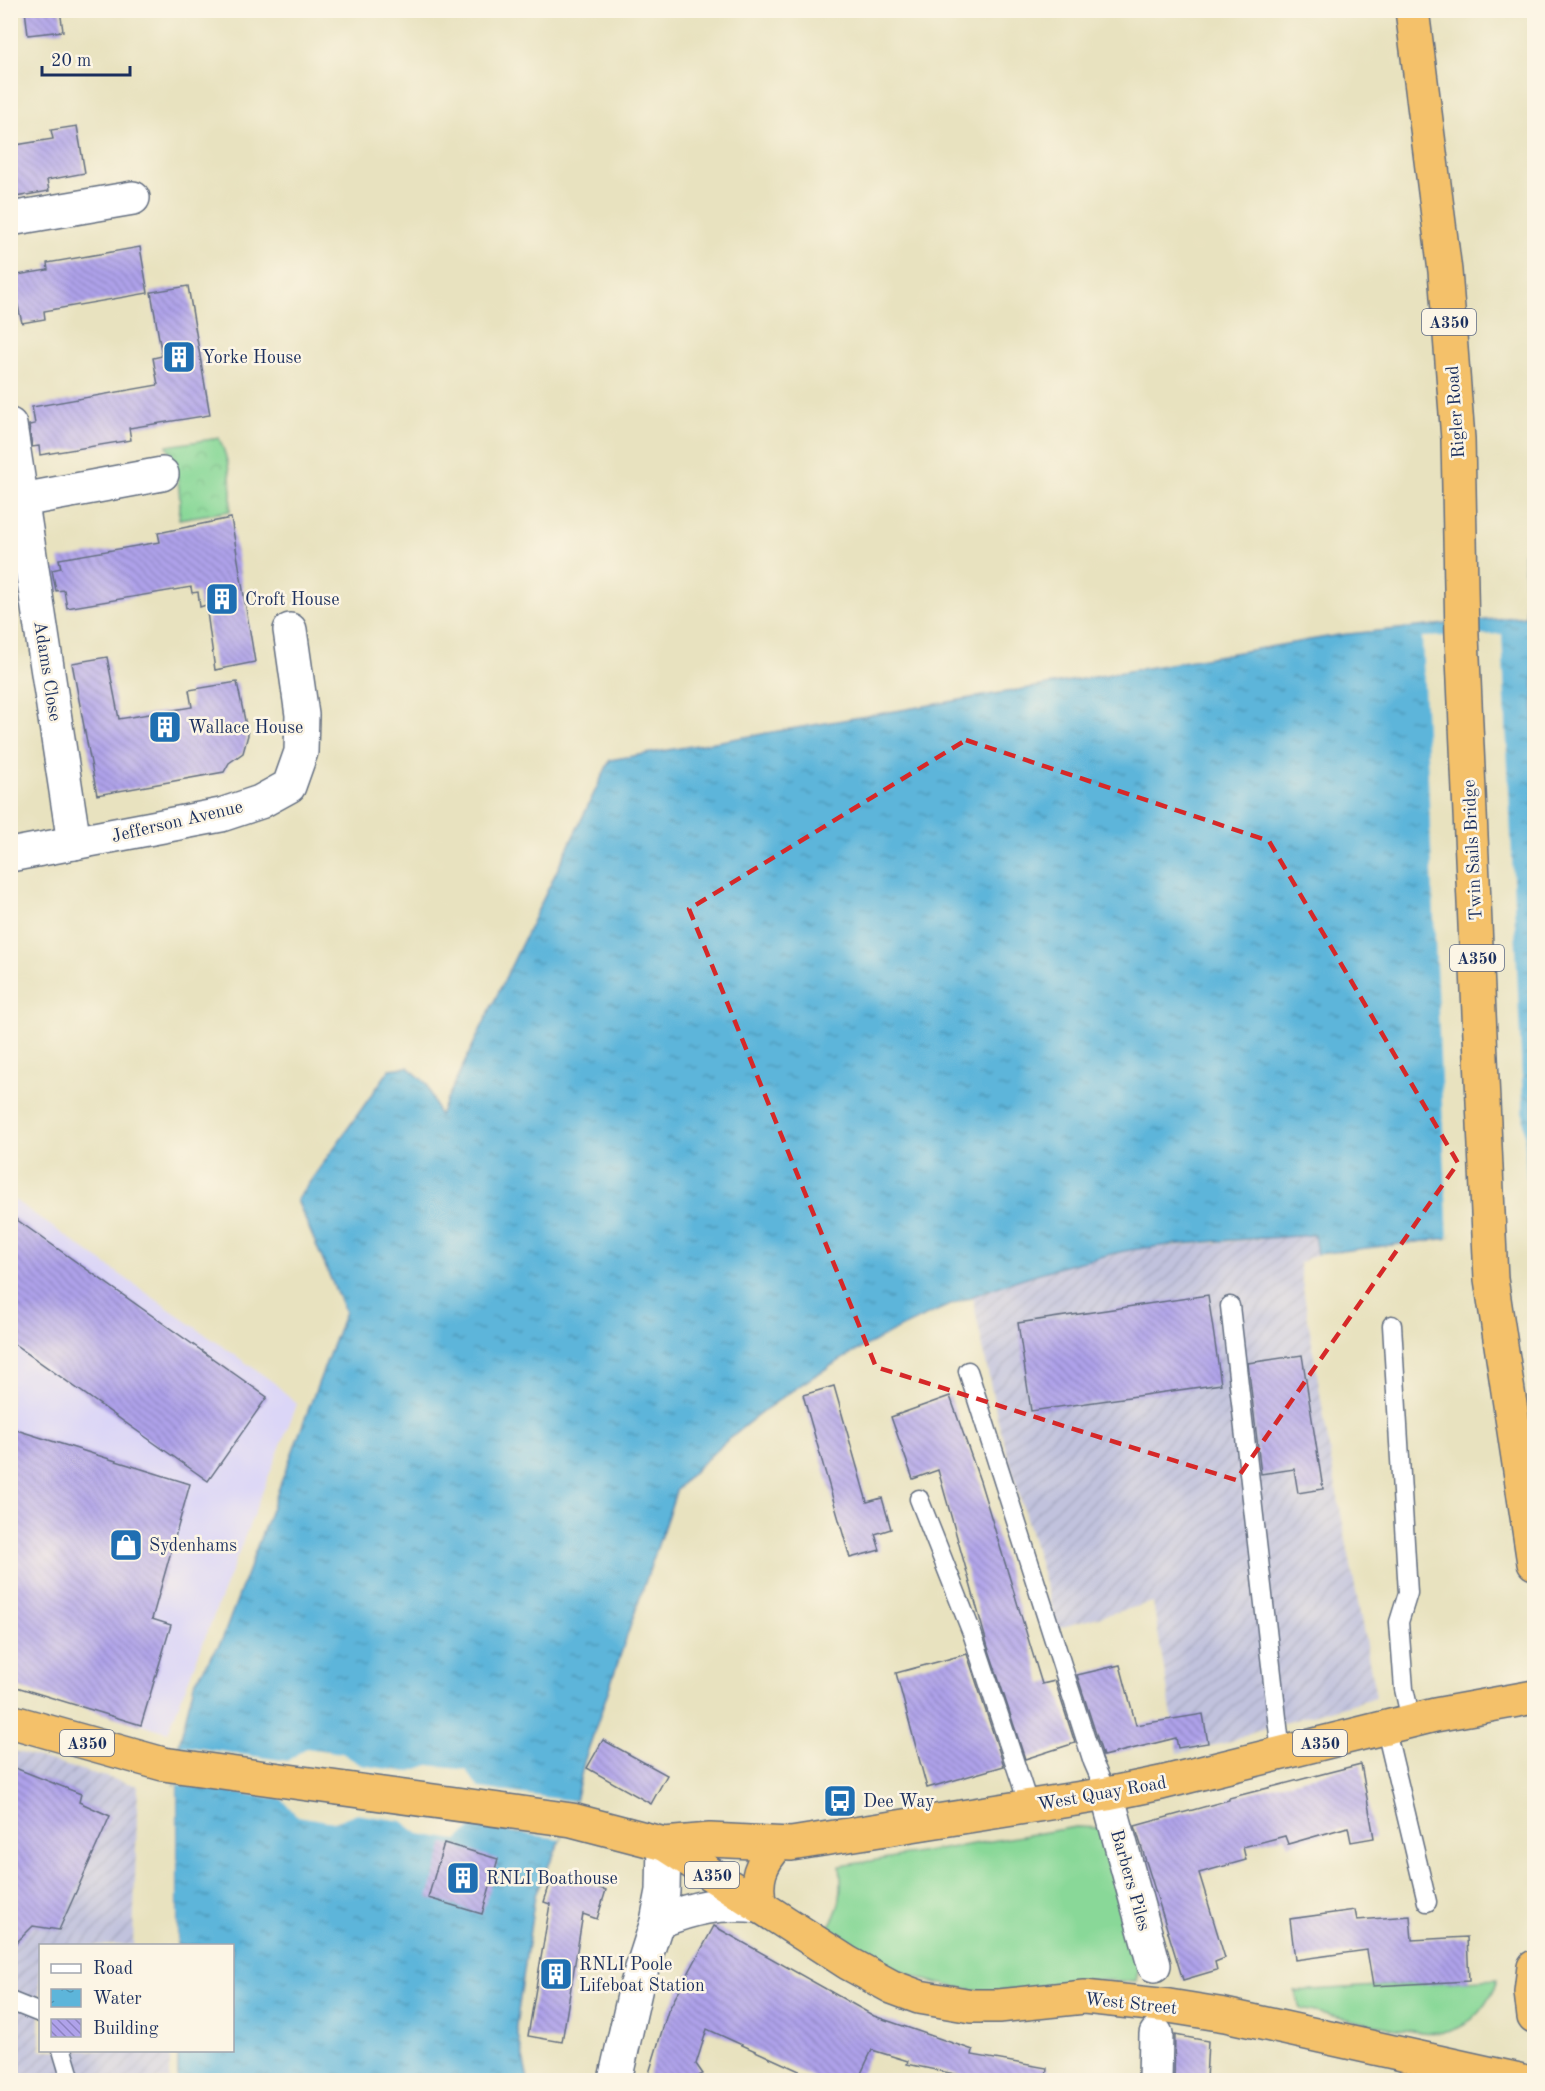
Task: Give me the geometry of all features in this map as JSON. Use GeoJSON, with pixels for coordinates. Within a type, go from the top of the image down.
{"type":"FeatureCollection","features":[{"type":"Feature","properties":{"kind":"highway","name":"Rigler Road"},"geometry":{"type":"LineString","coordinates":[[1412,10],[1445,271],[1458,439],[1462,636]]}},
{"type":"Feature","properties":{"kind":"highway","name":"Twin Sails Bridge"},"geometry":{"type":"LineString","coordinates":[[1462,636],[1491,1279],[1534,1563]]}},
{"type":"Feature","properties":{"kind":"highway","name":"West Quay Road"},"geometry":{"type":"LineString","coordinates":[[664,1844],[710,1840],[778,1844],[1107,1794],[1398,1723],[1534,1697]]}},
{"type":"Feature","properties":{"kind":"highway","name":"A350"},"geometry":{"type":"LineString","coordinates":[[10,1721],[163,1764],[572,1820],[664,1844]]}},
{"type":"Feature","properties":{"kind":"highway","name":"West Street"},"geometry":{"type":"LineString","coordinates":[[664,1844],[848,1963],[892,1987],[919,1997],[972,2006],[999,2006],[1084,1997],[1169,2006],[1225,2015],[1520,2080]]}},
{"type":"Feature","properties":{"kind":"highway","name":"A350"},"geometry":{"type":"LineString","coordinates":[[760,1905],[757,1891],[758,1875],[765,1858],[778,1844]]}},
{"type":"Feature","properties":{"kind":"highway"},"geometry":{"type":"LineString","coordinates":[[1534,1967],[1531,1992],[1534,2017]]}},
{"type":"Feature","properties":{"kind":"street"},"geometry":{"type":"LineString","coordinates":[[10,219],[133,198]]}},
{"type":"Feature","properties":{"kind":"street","name":"Adams Close"},"geometry":{"type":"LineString","coordinates":[[10,425],[74,843]]}},
{"type":"Feature","properties":{"kind":"street"},"geometry":{"type":"LineString","coordinates":[[22,500],[162,474]]}},
{"type":"Feature","properties":{"kind":"street","name":"Jefferson Avenue"},"geometry":{"type":"LineString","coordinates":[[10,855],[221,815],[260,801],[289,786],[300,752],[302,715],[290,630]]}},
{"type":"Feature","properties":{"kind":"street","name":"Barbers Piles"},"geometry":{"type":"LineString","coordinates":[[1107,1794],[1154,1965]]}},
{"type":"Feature","properties":{"kind":"street"},"geometry":{"type":"LineString","coordinates":[[615,2080],[636,1987],[657,1922],[663,1891],[664,1844]]}},
{"type":"Feature","properties":{"kind":"street"},"geometry":{"type":"LineString","coordinates":[[657,1922],[688,1909],[713,1904],[760,1905]]}},
{"type":"Feature","properties":{"kind":"street"},"geometry":{"type":"LineString","coordinates":[[1155,2080],[1156,2034]]}},
{"type":"Feature","properties":{"kind":"lane"},"geometry":{"type":"LineString","coordinates":[[1230,1306],[1281,1753]]}},
{"type":"Feature","properties":{"kind":"lane"},"geometry":{"type":"LineString","coordinates":[[1392,1325],[1408,1593],[1399,1622],[1404,1689],[1398,1723],[1427,1902]]}},
{"type":"Feature","properties":{"kind":"lane"},"geometry":{"type":"LineString","coordinates":[[968,1371],[1093,1762],[1107,1794]]}},
{"type":"Feature","properties":{"kind":"lane"},"geometry":{"type":"LineString","coordinates":[[919,1499],[972,1634],[1029,1806]]}},
{"type":"Feature","properties":{"kind":"lane"},"geometry":{"type":"LineString","coordinates":[[10,2001],[39,2013]]}},
{"type":"Feature","properties":{"kind":"lane"},"geometry":{"type":"LineString","coordinates":[[63,2052],[71,2080]]}},
{"type":"Feature","properties":{"kind":"highlighted area"},"geometry":{"type":"Polygon","coordinates":[[[966,740],[1269,841],[1458,1163],[1236,1480],[876,1367],[689,909],[966,740]]]}},
{"type":"Feature","properties":{"kind":"shaded area","name":"Sydenhams"},"geometry":{"type":"Polygon","coordinates":[[[10,1197],[273,1382],[297,1404],[168,1732],[11,1685],[10,1197]]]}},
{"type":"Feature","properties":{"kind":"shaded area"},"geometry":{"type":"Polygon","coordinates":[[[1315,1235],[1317,1254],[1299,1263],[1331,1461],[1376,1697],[1255,1731],[1225,1743],[1178,1753],[1153,1602],[1058,1628],[998,1421],[972,1295],[1049,1270],[1136,1249],[1315,1235]]]}},
{"type":"Feature","properties":{"kind":"shaded area"},"geometry":{"type":"Polygon","coordinates":[[[10,1750],[138,1786],[133,1944],[39,1944],[39,2052],[170,2052],[170,2080],[11,2080],[10,1750]]]}},
{"type":"Feature","properties":{"kind":"green space"},"geometry":{"type":"Polygon","coordinates":[[[219,438],[230,474],[230,511],[179,519],[178,482],[167,446],[219,438]]]}},
{"type":"Feature","properties":{"kind":"green space"},"geometry":{"type":"Polygon","coordinates":[[[1076,1827],[1101,1828],[1139,1965],[1136,1982],[1083,1980],[1017,1990],[972,1990],[928,1981],[887,1965],[825,1931],[835,1916],[840,1900],[840,1866],[1076,1827]]]}},
{"type":"Feature","properties":{"kind":"green space"},"geometry":{"type":"Polygon","coordinates":[[[1498,1979],[1486,2004],[1473,2018],[1458,2028],[1437,2033],[1398,2029],[1300,2009],[1295,1991],[1498,1979]]]}},
{"type":"Feature","properties":{"kind":"water"},"geometry":{"type":"Polygon","coordinates":[[[1534,551],[1534,1213],[1457,1217],[1449,1238],[1317,1254],[1314,1235],[1181,1244],[1116,1253],[1025,1278],[970,1297],[862,1348],[811,1378],[762,1412],[717,1449],[677,1489],[584,1762],[575,1801],[561,1839],[535,1895],[516,2026],[528,2080],[178,2080],[178,2052],[234,2052],[234,1944],[177,1944],[177,1786],[174,1785],[179,1745],[194,1684],[222,1640],[345,1312],[297,1200],[390,1069],[408,1067],[427,1084],[439,1116],[610,760],[1339,635],[1526,616],[1524,553],[1534,551]]]}},
{"type":"Feature","properties":{"kind":"pier"},"geometry":{"type":"Polygon","coordinates":[[[1502,634],[1528,1217],[1459,1219],[1448,1241],[1422,637],[1502,634]]]}},
{"type":"Feature","properties":{"kind":"pier"},"geometry":{"type":"Polygon","coordinates":[[[179,1745],[287,1761],[306,1748],[342,1753],[361,1765],[408,1772],[429,1765],[466,1770],[479,1788],[575,1801],[561,1839],[473,1826],[457,1840],[419,1834],[402,1821],[355,1814],[334,1822],[297,1816],[282,1799],[175,1784],[177,1785],[177,1941],[174,1941],[174,1788],[179,1745]]]}},
{"type":"Feature","properties":{"kind":"building"},"geometry":{"type":"Polygon","coordinates":[[[25,10],[60,10],[63,31],[28,35],[25,10]]]}},
{"type":"Feature","properties":{"kind":"building"},"geometry":{"type":"Polygon","coordinates":[[[77,126],[85,173],[47,180],[49,191],[10,198],[10,146],[53,139],[51,130],[77,126]]]}},
{"type":"Feature","properties":{"kind":"building"},"geometry":{"type":"Polygon","coordinates":[[[140,247],[148,293],[44,311],[45,319],[22,323],[11,276],[48,270],[47,263],[140,247]]]}},
{"type":"Feature","properties":{"kind":"building"},"geometry":{"type":"Polygon","coordinates":[[[188,286],[210,415],[129,428],[131,440],[40,455],[39,446],[32,447],[29,425],[35,424],[32,407],[158,385],[153,358],[162,356],[151,292],[188,286]]]}},
{"type":"Feature","properties":{"kind":"building"},"geometry":{"type":"Polygon","coordinates":[[[231,518],[255,662],[215,670],[206,605],[200,607],[198,592],[192,593],[191,587],[67,608],[64,590],[56,591],[52,570],[61,568],[59,559],[160,542],[158,533],[231,518]]]}},
{"type":"Feature","properties":{"kind":"building","name":"Wallace House"},"geometry":{"type":"Polygon","coordinates":[[[107,657],[119,719],[192,707],[189,690],[237,682],[248,735],[243,753],[229,763],[224,772],[97,795],[72,663],[107,657]]]}},
{"type":"Feature","properties":{"kind":"building"},"geometry":{"type":"Polygon","coordinates":[[[10,1215],[267,1397],[208,1481],[10,1341],[10,1215]]]}},
{"type":"Feature","properties":{"kind":"building"},"geometry":{"type":"Polygon","coordinates":[[[1208,1295],[1221,1384],[1031,1411],[1018,1323],[1208,1295]]]}},
{"type":"Feature","properties":{"kind":"building"},"geometry":{"type":"Polygon","coordinates":[[[1302,1355],[1323,1489],[1298,1493],[1294,1469],[1261,1474],[1248,1363],[1302,1355]]]}},
{"type":"Feature","properties":{"kind":"building"},"geometry":{"type":"Polygon","coordinates":[[[834,1386],[867,1502],[882,1498],[891,1529],[875,1534],[880,1550],[850,1558],[803,1395],[834,1386]]]}},
{"type":"Feature","properties":{"kind":"building"},"geometry":{"type":"Polygon","coordinates":[[[950,1396],[980,1481],[1042,1684],[1055,1681],[1075,1743],[1025,1759],[988,1647],[938,1470],[913,1479],[891,1417],[950,1396]]]}},
{"type":"Feature","properties":{"kind":"building"},"geometry":{"type":"Polygon","coordinates":[[[10,1428],[190,1484],[152,1619],[171,1625],[141,1725],[10,1685],[10,1428]]]}},
{"type":"Feature","properties":{"kind":"building"},"geometry":{"type":"Polygon","coordinates":[[[967,1654],[1004,1766],[927,1788],[896,1673],[967,1654]]]}},
{"type":"Feature","properties":{"kind":"building"},"geometry":{"type":"Polygon","coordinates":[[[1120,1665],[1136,1725],[1203,1714],[1208,1743],[1178,1748],[1176,1738],[1103,1756],[1077,1675],[1120,1665]]]}},
{"type":"Feature","properties":{"kind":"building"},"geometry":{"type":"Polygon","coordinates":[[[603,1740],[667,1775],[651,1804],[587,1768],[603,1740]]]}},
{"type":"Feature","properties":{"kind":"building"},"geometry":{"type":"Polygon","coordinates":[[[1361,1764],[1374,1838],[1351,1842],[1348,1827],[1288,1844],[1285,1836],[1243,1847],[1246,1860],[1199,1873],[1225,1958],[1215,1962],[1217,1970],[1183,1980],[1135,1826],[1229,1800],[1229,1798],[1361,1764]]]}},
{"type":"Feature","properties":{"kind":"building"},"geometry":{"type":"Polygon","coordinates":[[[10,1766],[81,1794],[79,1802],[110,1816],[59,1930],[33,1926],[10,1949],[10,1766]]]}},
{"type":"Feature","properties":{"kind":"building","name":"RNLI Boathouse"},"geometry":{"type":"Polygon","coordinates":[[[444,1843],[498,1859],[482,1914],[428,1898],[444,1843]]]}},
{"type":"Feature","properties":{"kind":"building"},"geometry":{"type":"Polygon","coordinates":[[[563,1876],[606,1890],[597,1919],[583,1914],[562,2042],[528,2036],[550,1904],[544,1902],[551,1880],[561,1884],[563,1876]]]}},
{"type":"Feature","properties":{"kind":"building"},"geometry":{"type":"Polygon","coordinates":[[[1355,1910],[1357,1920],[1410,1916],[1412,1940],[1467,1937],[1469,1981],[1373,1986],[1367,1950],[1295,1960],[1290,1919],[1355,1910]]]}},
{"type":"Feature","properties":{"kind":"building"},"geometry":{"type":"Polygon","coordinates":[[[714,1926],[874,2016],[973,2050],[972,2055],[1047,2068],[1046,2080],[968,2080],[969,2077],[907,2064],[908,2061],[872,2050],[858,2080],[819,2080],[707,2029],[696,2064],[703,2074],[690,2080],[647,2080],[668,2011],[714,1926]]]}},
{"type":"Feature","properties":{"kind":"building"},"geometry":{"type":"Polygon","coordinates":[[[1175,2035],[1208,2041],[1206,2080],[1174,2080],[1175,2035]]]}},
{"type":"Feature","properties":{"kind":"place","name":"Yorke House"},"geometry":{"type":"Point","coordinates":[179,357]}},
{"type":"Feature","properties":{"kind":"place","name":"Croft House"},"geometry":{"type":"Point","coordinates":[222,599]}},
{"type":"Feature","properties":{"kind":"place","name":"Wallace House"},"geometry":{"type":"Point","coordinates":[165,727]}},
{"type":"Feature","properties":{"kind":"place","name":"Sydenhams"},"geometry":{"type":"Point","coordinates":[126,1545]}},
{"type":"Feature","properties":{"kind":"place","name":"Dee Way"},"geometry":{"type":"Point","coordinates":[840,1801]}},
{"type":"Feature","properties":{"kind":"place","name":"RNLI Boathouse"},"geometry":{"type":"Point","coordinates":[463,1878]}},
{"type":"Feature","properties":{"kind":"place","name":"RNLI Poole Lifeboat Station"},"geometry":{"type":"Point","coordinates":[556,1974]}}]}
